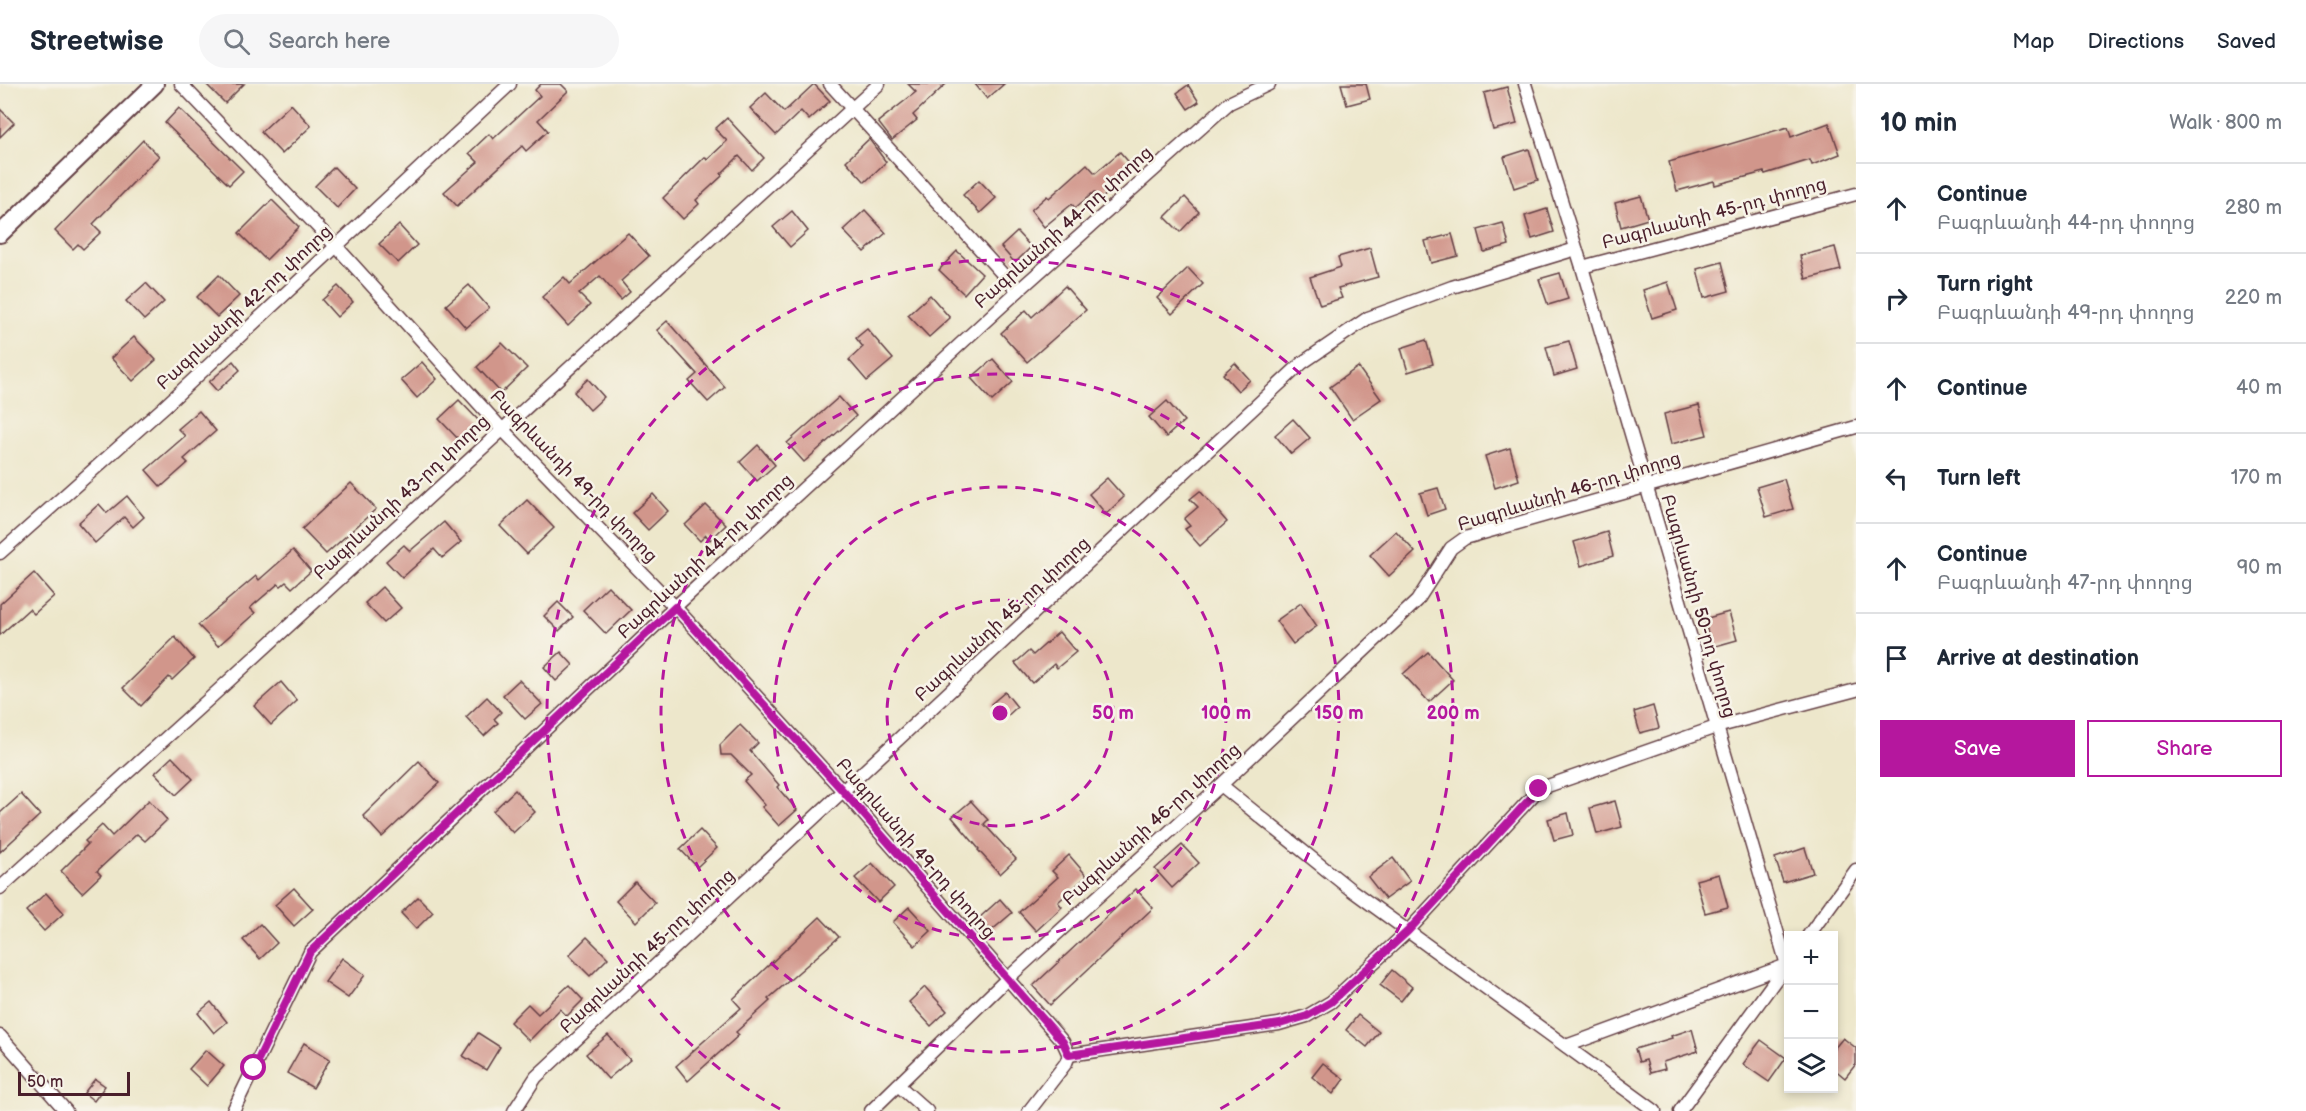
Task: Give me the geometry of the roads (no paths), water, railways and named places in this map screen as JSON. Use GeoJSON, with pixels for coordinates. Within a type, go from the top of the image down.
{"type":"FeatureCollection","features":[{"type":"Feature","properties":{"kind":"main road"},"geometry":{"type":"LineString","coordinates":[[0,234],[155,84]]}},
{"type":"Feature","properties":{"kind":"street","name":"Բագրևանդի 49-րդ փողոց"},"geometry":{"type":"LineString","coordinates":[[181,84],[336,246],[501,428],[675,607],[844,792],[1063,1042],[1069,1055]]}},
{"type":"Feature","properties":{"kind":"street","name":"Բագրևանդի 42-րդ փողոց"},"geometry":{"type":"LineString","coordinates":[[0,554],[164,407],[510,84]]}},
{"type":"Feature","properties":{"kind":"street"},"geometry":{"type":"LineString","coordinates":[[830,84],[1018,291]]}},
{"type":"Feature","properties":{"kind":"street","name":"Բագրևանդի 43-րդ փողոց"},"geometry":{"type":"LineString","coordinates":[[0,888],[879,84]]}},
{"type":"Feature","properties":{"kind":"street","name":"Բագրևանդի 44-րդ փողոց"},"geometry":{"type":"LineString","coordinates":[[233,1111],[310,952],[675,607],[1018,291],[1229,103],[1269,84]]}},
{"type":"Feature","properties":{"kind":"street","name":"Բագրևանդի 50-րդ փողոց"},"geometry":{"type":"LineString","coordinates":[[1525,84],[1582,267],[1784,954]]}},
{"type":"Feature","properties":{"kind":"street","name":"Բագրևանդի 45-րդ փողոց"},"geometry":{"type":"LineString","coordinates":[[1582,267],[1856,194]]}},
{"type":"Feature","properties":{"kind":"street","name":"Բագրևանդի 45-րդ փողոց"},"geometry":{"type":"LineString","coordinates":[[514,1111],[536,1077],[1302,363],[1368,318],[1452,287],[1576,249]]}},
{"type":"Feature","properties":{"kind":"street","name":"Բագրևանդի 46-րդ փողոց"},"geometry":{"type":"LineString","coordinates":[[871,1111],[1007,980],[1221,785],[1417,601],[1450,548],[1465,538],[1856,427]]}},
{"type":"Feature","properties":{"kind":"street"},"geometry":{"type":"LineString","coordinates":[[1029,1111],[1066,1063],[1069,1055],[1280,1024],[1307,1016],[1331,1002],[1408,931],[1539,789],[1716,727],[1856,690]]}},
{"type":"Feature","properties":{"kind":"street"},"geometry":{"type":"LineString","coordinates":[[1221,785],[1350,889],[1655,1111]]}},
{"type":"Feature","properties":{"kind":"street"},"geometry":{"type":"LineString","coordinates":[[1812,931],[1856,870]]}},
{"type":"Feature","properties":{"kind":"street"},"geometry":{"type":"LineString","coordinates":[[1566,1046],[1784,965]]}},
{"type":"Feature","properties":{"kind":"street"},"geometry":{"type":"LineString","coordinates":[[1680,1111],[1784,968]]}},
{"type":"Feature","properties":{"kind":"street"},"geometry":{"type":"LineString","coordinates":[[0,1036],[66,1111]]}},
{"type":"Feature","properties":{"kind":"street"},"geometry":{"type":"LineString","coordinates":[[898,1085],[927,1111]]}}]}
